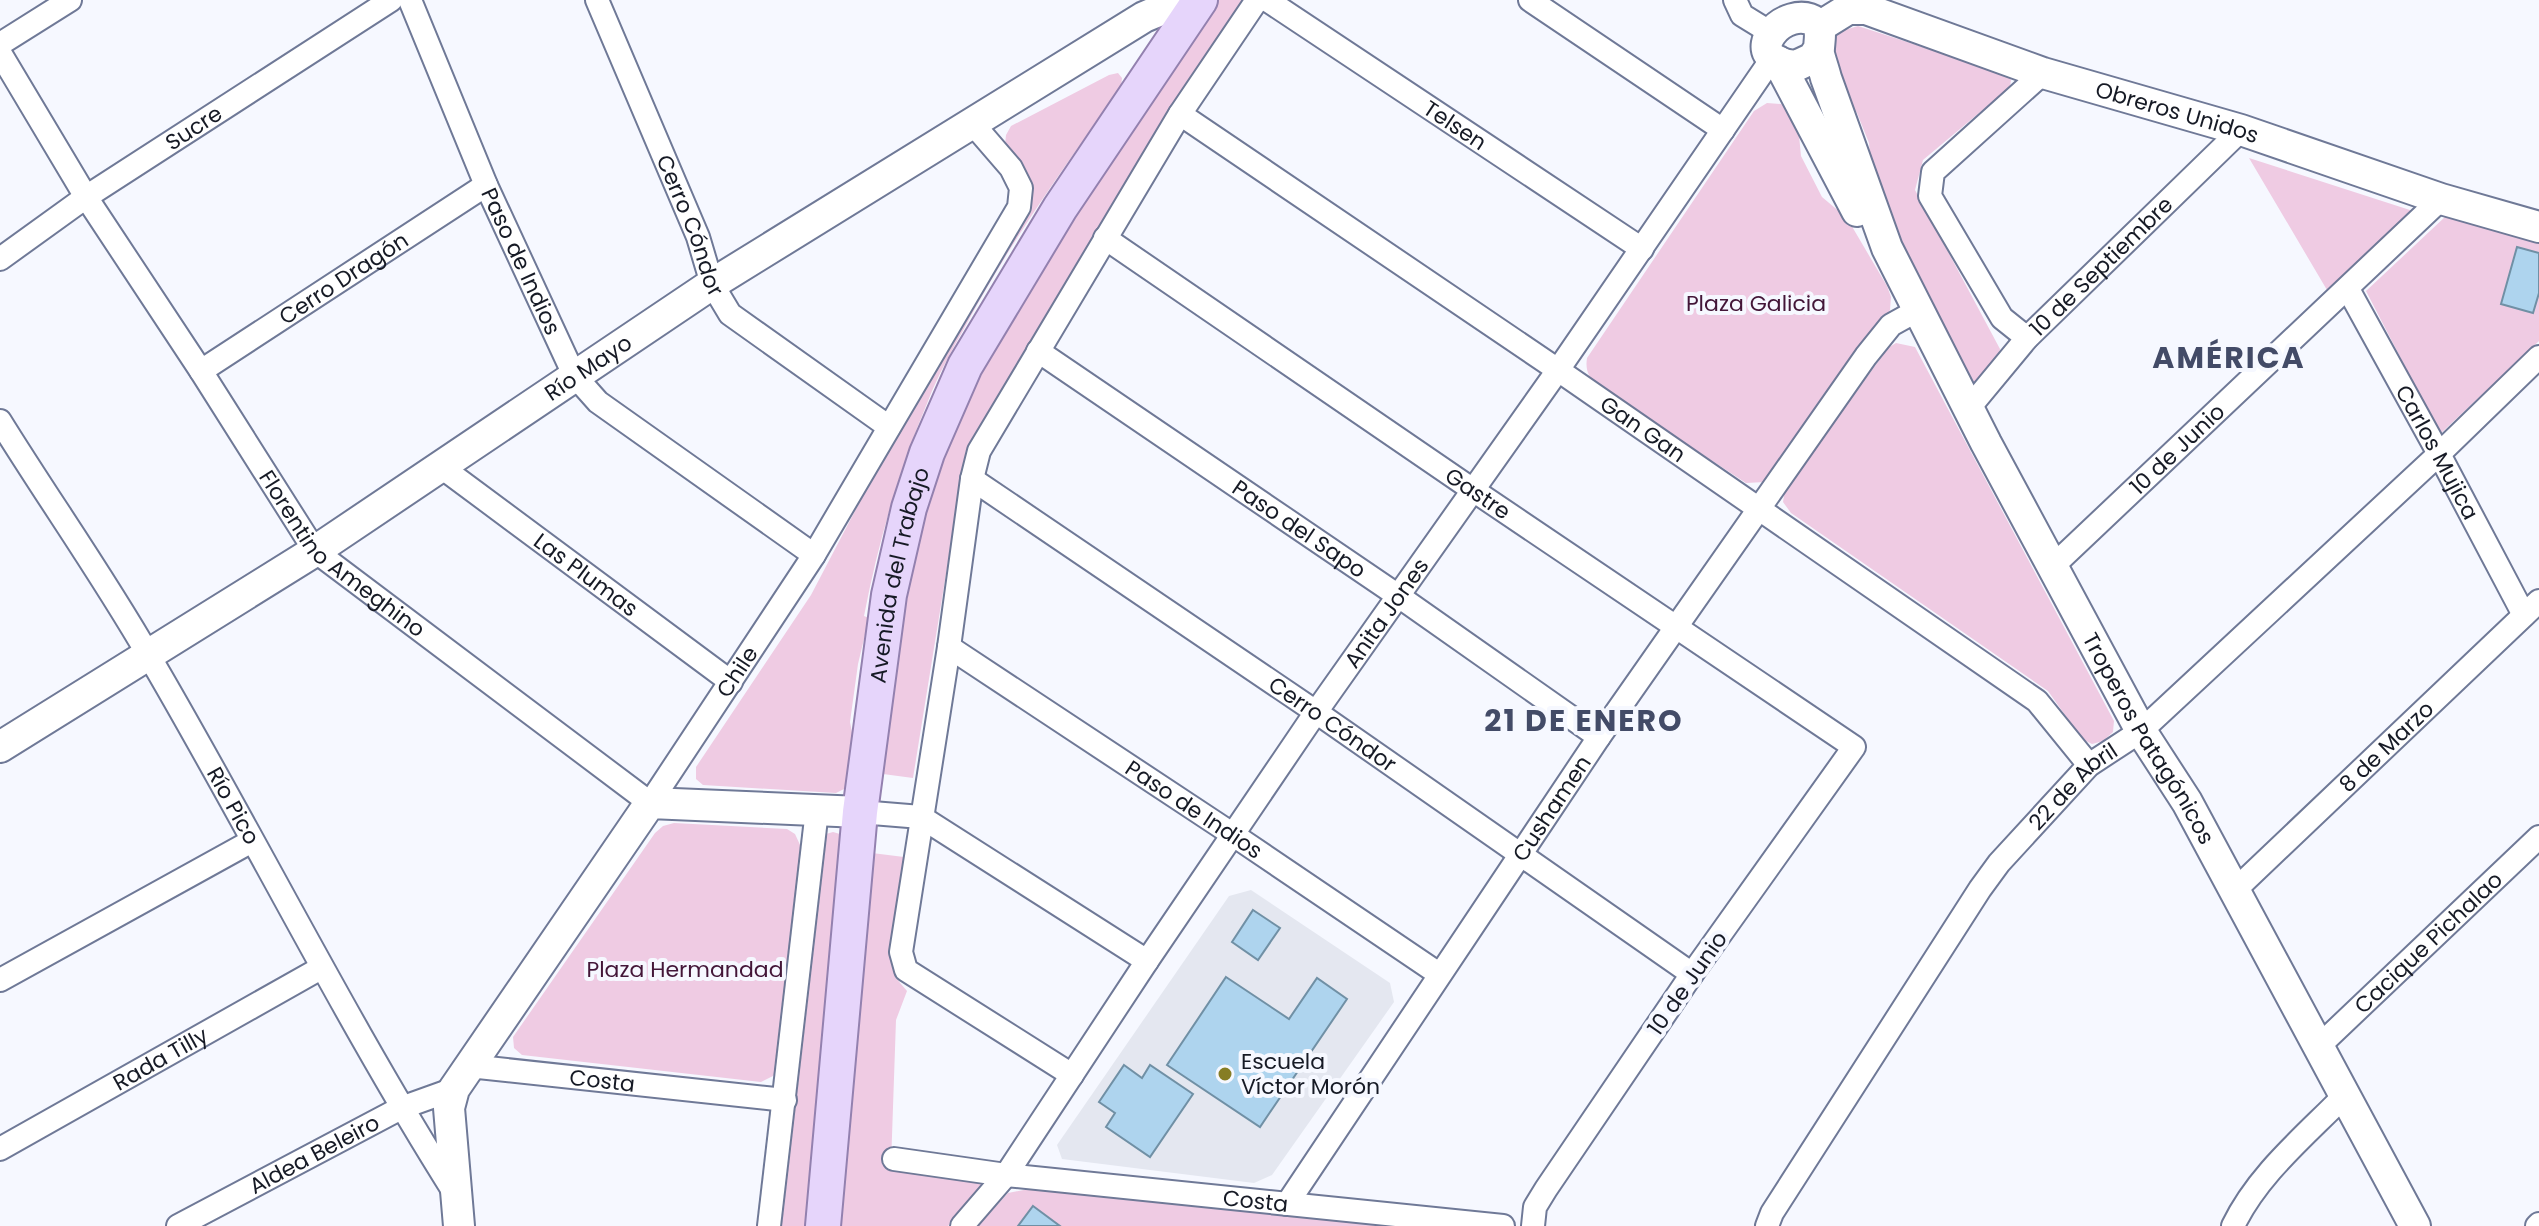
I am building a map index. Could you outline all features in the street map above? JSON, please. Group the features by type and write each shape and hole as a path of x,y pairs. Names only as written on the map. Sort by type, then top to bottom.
{"main road":[{"name":"Avenida del Trabajo","path":"823,1226 860,812 889,595 909,508 927,453 965,366 1060,208 1200,0"}],"street":[{"path":"0,44 70,0"},
{"name":"Sucre","path":"0,259 86,197 391,0"},
{"name":"Paso de Indios","path":"410,0 486,185 574,375 598,402 814,555"},
{"name":"Cerro Cóndor","path":"597,0 698,237 712,284 730,314 889,427"},
{"name":"Río Mayo","path":"0,747 315,551 712,284 1144,17 1185,0"},
{"path":"1072,1075 906,970 901,952 972,479 979,451 1105,238 1180,114 1257,0"},
{"name":"Telsen","path":"1267,0 1642,249"},
{"path":"1530,0 1723,130"},
{"path":"1735,0 1742,15 1771,35 1787,65 1805,63 1807,22 1783,13 1771,35"},
{"name":"Obreros Unidos","path":"1807,22 1848,9 1866,9 2043,73 2241,130 2441,199 2539,227"},
{"name":"Troperos Patagónicos","path":"1807,22 1887,248 1918,310 2052,567 2141,731 2187,802 2415,1226"},
{"name":"Anita Jones","path":"1006,1175 1232,834 1723,130 1771,35"},
{"name":"Troperos Patagónicos","path":"1771,35 1858,212 1887,248"},
{"name":"Florentino Ameghino","path":"0,53 86,197 315,551 650,803"},
{"path":"2027,338 2002,318 1930,196 1933,172 2043,73"},
{"name":"Gan Gan","path":"1180,114 1760,507 2037,701 2089,765"},
{"name":"Chile","path":"459,1226 449,1108 462,1077 650,803 814,555 1019,207 1021,188 1011,168 973,124"},
{"name":"10 de Septiembre","path":"1969,408 2027,338 2241,130"},
{"name":"Cerro Dragón","path":"201,371 486,185"},
{"name":"10 de Junio","path":"2052,567 2441,199"},
{"name":"Gastre","path":"1105,238 1854,747"},
{"name":"Carlos Mujica","path":"2348,289 2439,454 2532,608"},
{"name":"Cushamen","path":"1287,1204 1599,737 1760,507 1882,335 1891,325 1918,310"},
{"name":"Paso del Sapo","path":"1038,351 1397,595 1599,737"},
{"name":"22 de Abril","path":"1767,1226 1772,1213 1999,863 2089,765 2141,731 2539,357"},
{"name":"Río Pico","path":"2,430 148,654 321,968 401,1108 456,1196"},
{"name":"Las Plumas","path":"440,466 731,682"},
{"name":"Cerro Cóndor","path":"972,479 1316,712 1692,974"},
{"name":"8 de Marzo","path":"2234,891 2532,608"},
{"name":"Paso de Indios","path":"949,647 1439,974"},
{"name":"10 de Junio","path":"1533,1226 1535,1207 1692,974 1854,747"},
{"path":"650,803 921,817 1147,961"},
{"path":"769,1226 817,810"},
{"name":"Cacique Pichalao","path":"2318,1047 2538,839"},
{"path":"0,980 252,841"},
{"name":"Rada Tilly","path":"0,1149 321,968"},
{"name":"Costa","path":"462,1077 785,1100"},
{"name":"Aldea Beleiro","path":"178,1226 462,1077"},
{"path":"2233,1226 2271,1169 2345,1095"},
{"name":"Costa","path":"894,1159 1006,1175 1503,1226"},
{"path":"962,1226 1006,1175"}],"shaded area":[{"name":"Escuela Víctor Morón","path":"1251,890 1390,983 1394,1002 1272,1175 1254,1183 1062,1159 1057,1145 1229,896"}],"green space":[{"path":"1216,0 1243,0 1166,114 966,450 913,778 883,774 901,609 927,496 957,419 994,344 1035,273"},
{"path":"1858,26 2006,74 2011,80 2010,87 1923,160 1915,190 2000,349 1997,364 1979,385 1974,383 1881,209 1873,188 1869,143 1857,113 1838,86 1827,42 1835,33"},
{"path":"1118,73 1122,78 1121,87 1001,263 946,363 917,427 890,507 864,616 869,618 858,664 850,722 854,743 850,778 844,789 836,793 703,785 696,779 696,767 811,595 878,467 1024,211 1005,145 1011,126"},
{"name":"Plaza Galicia","path":"1767,103 1781,104 1791,110 1798,125 1801,156 1822,197 1847,218 1891,297 1890,310 1884,321 1854,352 1765,482 1746,483 1598,386 1588,374 1587,358 1754,111"},
{"path":"2249,158 2413,211 2327,290"},
{"path":"2446,216 2539,243 2539,341 2440,434 2366,291"},
{"path":"1896,343 1915,347 2114,721 2113,732 2103,741 2092,744 2082,739 2048,691 1791,513 1783,502 1785,490 1888,348"},
{"name":"Plaza Hermandad","path":"674,823 787,829 795,834 801,847 780,1064 773,1076 761,1082 522,1055 514,1048 513,1037 655,833 663,826"},
{"path":"826,834 840,834 842,843 805,1226 780,1226 821,842"},
{"path":"872,853 904,857 891,945 895,977 907,991 896,1020 891,1165 900,1172 986,1182 948,1226 839,1226"},
{"path":"1034,1188 1422,1226 978,1226 1008,1193"}],"building":[{"path":"2517,247 2539,253 2539,293 2533,313 2501,304"},
{"path":"1253,910 1280,928 1258,960 1232,942"},
{"path":"1226,977 1289,1019 1317,978 1347,999 1260,1127 1167,1065"},
{"path":"1124,1065 1142,1078 1150,1065 1193,1094 1150,1157 1106,1127 1115,1113 1099,1102"},
{"path":"1033,1206 1060,1226 1018,1226"}],"place":[{"name":"Escuela Víctor Morón","path":"1225,1074"}],"district":[{"name":"AMÉRICA","path":"2229,358"},
{"name":"21 DE ENERO","path":"1584,721"}]}
